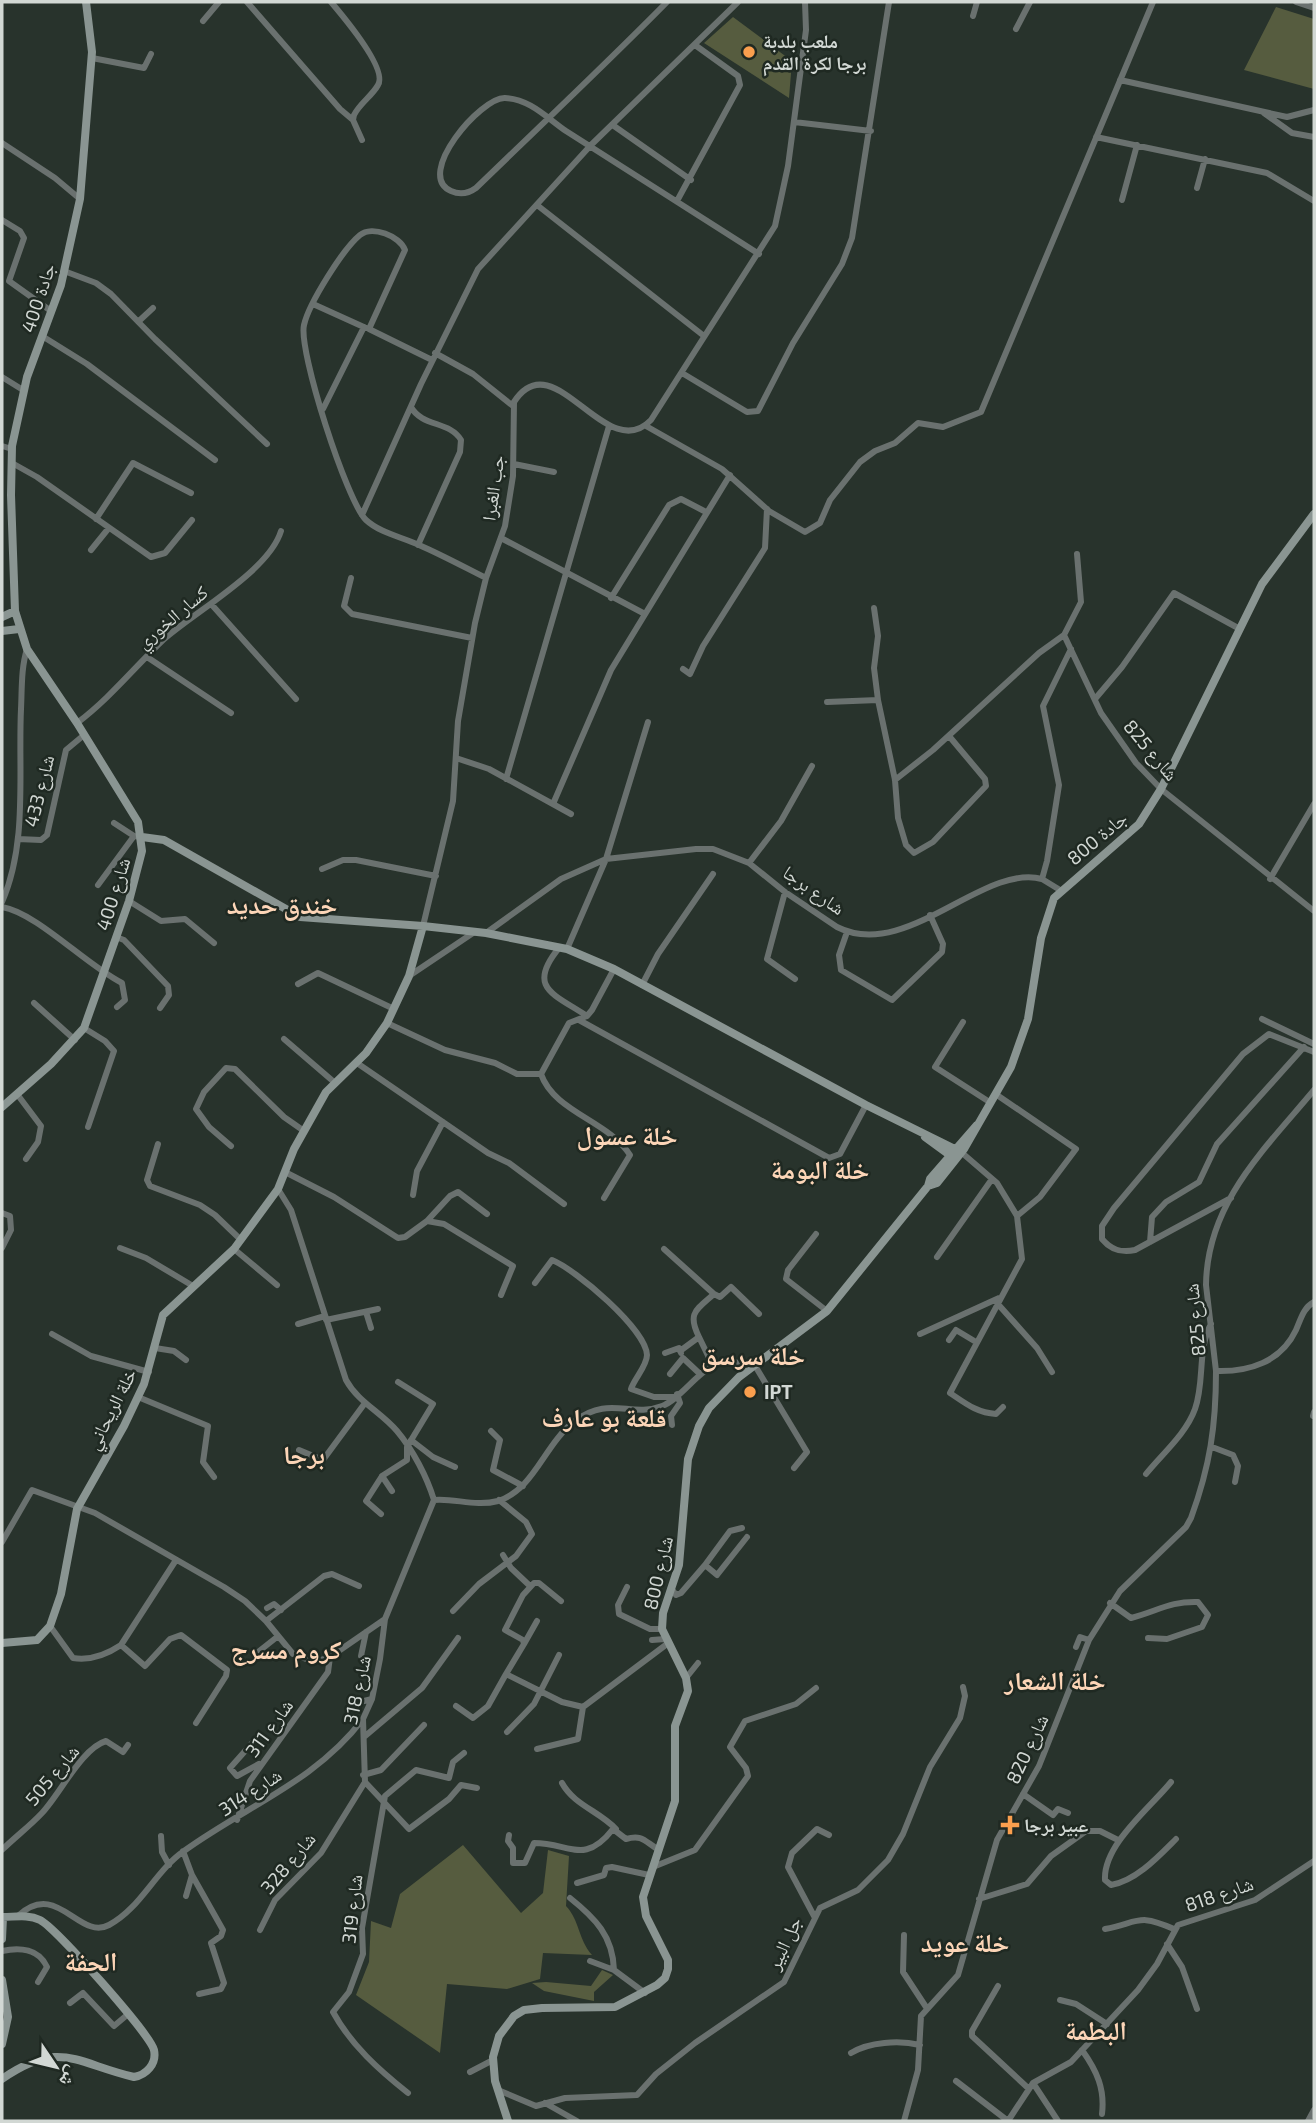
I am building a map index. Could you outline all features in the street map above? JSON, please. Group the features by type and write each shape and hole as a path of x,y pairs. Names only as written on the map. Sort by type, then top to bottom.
{"main road":[{"name":"جادة 400","path":"15,606 6,494 23,390 64,271 80,199 92,58 86,2"},
{"name":"جادة 800","path":"977,1125 997,1095 1023,1036 1041,938 1051,904 1060,890 1139,824 1161,789 1262,584 1314,514"},
{"path":"2,617 15,606"},
{"name":"شارع 400","path":"2,1107 75,1040 84,1028 141,859 138,822 77,723 27,649 19,629 15,606"},
{"path":"2,631 19,629"},
{"path":"138,836 164,840 300,917 486,933 563,948 614,969 955,1153"},
{"name":"خلة الريحاني","path":"50,1626 67,1576 77,1509 138,1397 149,1372 163,1315 234,1249 279,1186 304,1130 334,1082 357,1063 387,1023 409,976 424,926"},
{"name":"شارع 800","path":"686,1678 666,1642 662,1629 682,1548 692,1443 709,1408 751,1367 827,1311 928,1186 937,1183 955,1153 977,1125"},
{"path":"2,1643 32,1642 50,1626"},
{"path":"508,2121 498,2090 493,2060 499,2036 514,2016 524,2010 615,2007 645,1993 665,1978 668,1960 643,1906 651,1871 675,1801 678,1774 675,1726 688,1691 686,1678"},
{"path":"2,1939 2,1917 39,1920 54,1930 154,2049 149,2070 141,2076 134,2077 83,2060 55,2056 33,2061 2,2079"},
{"path":"2,1980 8,2017 2,2045"}],"street":[{"path":"203,21 219,2"},
{"path":"247,2 340,109 353,120 362,140"},
{"path":"331,2 359,39 380,76 379,85 358,107 353,120"},
{"path":"667,2 549,117 471,191 450,191 439,180 439,167 447,151 489,103 503,98 522,101 549,117 759,254"},
{"path":"362,515 435,353 478,269 591,145 614,126 737,2"},
{"path":"646,426 768,241 780,209 806,23 805,2"},
{"path":"682,373 747,412 753,414 758,411 793,343 849,249 871,131 889,2"},
{"path":"973,16 977,2"},
{"path":"1016,29 1030,2"},
{"path":"435,353 473,374 513,406 519,396 530,389 557,388 609,426 626,430 646,426 730,475 767,509 795,528 811,530 820,523 840,485 868,456 895,443 918,424 943,427 982,412 1153,2"},
{"path":"1296,2 1314,8"},
{"path":"677,201 691,180 740,83 738,76 695,45"},
{"path":"92,58 144,68 151,54"},
{"path":"1120,80 1291,118 1314,110"},
{"path":"1260,110 1292,134 1314,137"},
{"path":"794,122 871,131"},
{"path":"614,126 691,180"},
{"path":"1096,136 1267,173 1314,201"},
{"path":"2,143 55,178 80,199"},
{"path":"1122,200 1137,145"},
{"path":"1197,188 1205,159"},
{"path":"537,205 704,337"},
{"path":"2,220 20,231 24,238 5,280 51,311"},
{"path":"323,409 404,256 402,244 387,235 368,231 356,239 313,304 303,332 308,363 346,487 362,515 377,528 486,578"},
{"path":"64,271 101,286 267,444"},
{"path":"313,304 432,360"},
{"path":"139,321 153,307"},
{"path":"42,336 87,363 215,460"},
{"path":"2,377 23,390"},
{"name":"جب الغبرا","path":"424,926 453,801 472,638 486,578 500,538 514,464 513,406"},
{"path":"411,407 419,417 449,429 461,440 460,452 418,545"},
{"path":"506,779 609,426"},
{"path":"2,446 12,449"},
{"path":"12,463 37,477 151,557 158,557 171,547 192,520"},
{"path":"96,519 133,463 191,493"},
{"path":"514,464 554,472"},
{"path":"553,804 611,670 730,475"},
{"path":"611,598 669,505 681,499 706,512"},
{"path":"683,669 690,674 702,646 765,548 767,509"},
{"path":"91,550 108,529"},
{"name":"كسار الخوري","path":"77,723 170,634 212,606 272,551 281,531"},
{"path":"500,538 645,614"},
{"path":"895,780 949,736 1039,653 1064,635 1081,602 1077,554"},
{"path":"351,578 344,606 352,614 472,638"},
{"path":"1095,699 1122,667 1174,593 1238,628"},
{"path":"212,606 296,699"},
{"path":"874,608 878,636 874,668 878,700 895,780 896,808 904,840 913,853 919,852 969,807 986,786 985,779 949,736"},
{"name":"شارع 825","path":"1064,635 1101,712 1136,763 1161,789 1270,879 1311,909"},
{"path":"27,649 22,697 18,839 11,877 2,904 31,921 104,974 122,983 126,992 125,1000 117,1007"},
{"path":"1060,890 1042,879 1059,785 1043,706 1071,649"},
{"path":"147,657 230,713"},
{"path":"827,702 878,700"},
{"path":"587,1016 549,991 544,984 543,972 563,948 606,859 648,722"},
{"name":"شارع 433","path":"18,839 41,840 47,835 66,750 84,734"},
{"path":"456,758 506,779 570,814"},
{"path":"749,863 781,821 812,766"},
{"path":"1270,879 1314,804"},
{"path":"98,885 138,836 114,823"},
{"name":"شارع برجا","path":"486,933 562,879 606,859 681,849 708,849 749,863 785,892 847,932 873,935 886,933 978,892 1016,879 1042,879"},
{"path":"322,869 343,860 356,860 412,868 436,876"},
{"path":"642,985 658,954 713,874"},
{"path":"785,892 767,959 795,979"},
{"path":"1311,909 1314,898"},
{"path":"129,901 161,921 185,919 214,943"},
{"path":"847,932 839,955 841,970 892,1000 942,952 943,944 930,915"},
{"path":"409,976 473,933"},
{"path":"116,937 124,940 168,986 169,995 160,1008"},
{"path":"541,1074 569,1023 587,1016 614,969"},
{"path":"298,984 318,973 394,1009"},
{"path":"34,1003 75,1040"},
{"path":"1262,1019 1314,1044"},
{"path":"579,1020 829,1158 840,1154 866,1105"},
{"path":"962,1022 935,1067 991,1103"},
{"path":"387,1023 435,1046 495,1063 517,1074 541,1074"},
{"path":"84,1028 105,1041 114,1051 88,1126"},
{"path":"1231,1198 1129,1251 1112,1249 1102,1239 1102,1226 1243,1054 1260,1038 1272,1034 1314,1052"},
{"path":"284,1039 334,1082"},
{"path":"1150,1242 1152,1217 1166,1202 1199,1182 1217,1144 1304,1047"},
{"path":"357,1063 488,1153 509,1163 564,1204"},
{"path":"231,1146 209,1127 196,1109 204,1092 226,1068 235,1069 284,1117 304,1130"},
{"path":"541,1074 552,1092 603,1129 630,1155 604,1198"},
{"name":"شارع 825","path":"1216,1371 1206,1271 1216,1231 1253,1159 1314,1090"},
{"path":"17,1094 41,1126 38,1142 26,1159"},
{"path":"997,1095 1076,1149 1040,1197 1017,1216"},
{"path":"413,1195 417,1171 443,1122"},
{"path":"158,1144 149,1169 147,1180 150,1186 200,1205 215,1215 241,1240"},
{"path":"955,1153 992,1179 1017,1216 1022,1259 950,1393 972,1409 987,1414 996,1414 1003,1407"},
{"path":"285,1172 334,1197 398,1238 405,1237 427,1221 450,1196 458,1192 487,1214"},
{"path":"937,1256 992,1179"},
{"path":"279,1186 291,1210 346,1380 365,1403 409,1443 455,1467"},
{"path":"2,1213 10,1216 12,1223 2,1248"},
{"path":"427,1221 444,1224 513,1266 501,1295"},
{"path":"816,1234 788,1270 786,1279 827,1311"},
{"path":"120,1248 145,1258 193,1286"},
{"path":"234,1249 277,1285"},
{"path":"664,1249 714,1294 720,1297 731,1287 759,1314"},
{"path":"535,1283 552,1260 591,1287 630,1325 647,1352 631,1389 654,1397 676,1395"},
{"path":"713,1366 692,1321 694,1314 714,1294"},
{"path":"920,1334 999,1300"},
{"path":"999,1300 1037,1348 1052,1372"},
{"path":"1216,1371 1240,1372 1275,1356 1290,1340 1304,1310 1314,1302"},
{"path":"298,1324 378,1309"},
{"path":"366,1312 371,1328"},
{"path":"1146,1474 1190,1420 1195,1410 1199,1395 1203,1338 1211,1324"},
{"path":"949,1340 956,1330 976,1342"},
{"path":"52,1334 91,1356 149,1372"},
{"path":"670,1374 681,1354 699,1337"},
{"path":"155,1348 174,1351 186,1360"},
{"path":"665,1353 679,1348 681,1354 700,1374"},
{"path":"409,1443 434,1500 465,1505 499,1500 523,1486 556,1436 584,1414 596,1408 662,1406 700,1374 713,1366 732,1361 751,1367 807,1452 794,1468"},
{"name":"شارع 820","path":"926,2007 958,1975 997,1840 1050,1742 1089,1640 1110,1603 1186,1527 1201,1490 1212,1447 1216,1371"},
{"path":"381,1514 366,1501 382,1476 407,1460 409,1443 433,1402 398,1382"},
{"path":"672,1425 671,1416 680,1403 676,1395"},
{"path":"138,1397 208,1426 203,1462 214,1477"},
{"path":"299,1450 323,1460 365,1403"},
{"path":"491,1431 500,1440 493,1471 523,1486"},
{"path":"1212,1447 1233,1455 1238,1465 1235,1482"},
{"path":"382,1476 392,1491"},
{"path":"2,1542 32,1490 77,1509 95,1513 244,1601 266,1621 293,1654 304,1661 330,1657 385,1619"},
{"name":"شارع 318","path":"364,1778 363,1719 372,1699 385,1619 434,1500"},
{"path":"453,1611 505,1558 516,1556 532,1534 531,1526 499,1500"},
{"path":"671,1588 677,1595 681,1593 730,1531 742,1528"},
{"path":"705,1565 718,1575 747,1536"},
{"path":"505,1558 530,1586"},
{"path":"50,1626 73,1658 98,1657 121,1645 176,1560"},
{"path":"266,1621 324,1576 332,1574 359,1586"},
{"path":"524,1644 523,1640 505,1630 530,1586 539,1583 561,1601"},
{"path":"627,1587 618,1605 619,1614 650,1629 662,1629"},
{"path":"1110,1603 1132,1618 1154,1613 1171,1602 1181,1601 1198,1602 1208,1615 1202,1627 1167,1639 1148,1638"},
{"path":"267,1608 274,1604 281,1610"},
{"path":"456,1706 473,1718 480,1714 537,1620"},
{"path":"364,1658 361,1656 366,1632"},
{"path":"121,1645 145,1666 175,1635 181,1635 227,1670 226,1676 196,1723"},
{"path":"258,1652 277,1637"},
{"path":"1076,1647 1080,1637 1089,1640"},
{"path":"364,1737 422,1688 458,1638"},
{"path":"652,1640 666,1642"},
{"path":"537,1749 578,1739 583,1707 666,1642"},
{"path":"507,1732 529,1711 542,1692 559,1655"},
{"name":"شارع 311","path":"237,1820 250,1781 328,1672 330,1657"},
{"path":"686,1678 698,1663"},
{"path":"506,1674 542,1692 583,1707"},
{"name":"جل البير","path":"498,2090 536,2106 565,2098 641,2093 656,2074 695,2043 784,1982 814,1916 824,1905 864,1886 888,1860 903,1834 930,1767 960,1718 965,1696 963,1687"},
{"path":"578,1883 604,1875 606,1868 612,1867 651,1871 695,1850 748,1776 746,1768 730,1747 745,1721 796,1704 816,1688"},
{"path":"360,1702 372,1699"},
{"name":"شارع 314","path":"17,1917 29,1908 43,1903 60,1908 89,1926 107,1926 129,1911 183,1851 237,1820 317,1767 338,1749 363,1719"},
{"path":"424,1725 381,1770 364,1778 382,1803 392,1808 403,1825 413,1829 449,1799 461,1785 477,1788"},
{"name":"شارع 505","path":"2,1850 41,1815 77,1764 101,1743 106,1741 123,1752 128,1745"},
{"path":"254,1741 235,1760 230,1768 232,1772 237,1776 265,1759"},
{"path":"382,1803 385,1796 416,1770 449,1778 453,1762 464,1753"},
{"name":"شارع 328","path":"260,1930 275,1900 321,1853 364,1778"},
{"path":"1171,1782 1118,1840 1106,1867 1105,1880 1111,1885 1137,1873 1176,1839"},
{"path":"562,1783 569,1797 602,1815 626,1839 638,1835 659,1850"},
{"path":"1023,1794 1053,1815 1058,1810 1068,1813"},
{"name":"شارع 319","path":"382,1803 362,1928 363,1954 348,1992 334,2012 344,2032 382,2072 408,2092"},
{"path":"509,1835 508,1842 513,1848 513,1863 521,1864 525,1863 534,1843 569,1851 591,1849 616,1829"},
{"path":"814,1916 788,1867 789,1859 817,1829 828,1835"},
{"path":"979,1899 1027,1884 1051,1856 1086,1831 1100,1832 1118,1840"},
{"path":"161,1836 162,1852 169,1865"},
{"path":"183,1851 192,1875 223,1930 222,1936 211,1943 224,1983 221,1989 199,1994"},
{"name":"شارع 818","path":"1031,2085 1048,2072 1066,2066 1107,2024 1150,1974 1174,1929 1220,1909 1255,1900 1314,1861"},
{"path":"186,1896 192,1875"},
{"path":"570,1898 594,1917 605,1932 614,1970"},
{"path":"1105,1929 1145,1918 1174,1929"},
{"path":"904,1935 904,1972 926,2007 920,2024 918,2070 904,2121"},
{"path":"1167,1944 1182,1967 1197,2009"},
{"path":"2,1951 23,1949 43,1959 47,1967 38,1982"},
{"path":"590,1961 614,1970 645,1993"},
{"path":"998,1986 972,2031 972,2036 1031,2085 1058,2121"},
{"path":"70,2003 83,1993 114,2026 127,2015"},
{"path":"1060,2000 1076,2004 1107,2024"},
{"path":"851,2053 862,2048 896,2043 920,2045"},
{"path":"1082,2050 1097,2073 1104,2099 1102,2114"},
{"path":"470,2072 493,2060"},
{"path":"956,2081 1008,2121 1031,2085"},
{"path":"545,2103 577,2121"},
{"path":"1308,2121 1314,2110"}],"green space":[{"path":"1276,7 1314,19 1314,89 1244,70"},
{"name":"ملعب بلدبة برجا لكرة القدم","path":"733,17 792,61 789,98 704,43"},
{"path":"463,1845 521,1913 543,1893 548,1850 569,1856 566,1906 592,1955 543,1953 540,1979 507,1989 447,1984 440,2053 356,1995 369,1962 371,1921 391,1928 400,1894"},
{"path":"602,1970 613,1975 594,1992 594,2001 544,1991 532,1983 591,1986"}],"place":[{"name":"ملعب بلدبة برجا لكرة القدم","path":"749,52"},
{"name":"IPT","path":"750,1392"},
{"name":"عبير برجا","path":"1010,1825"}],"district":[{"name":"خندق حديد","path":"282,905"},
{"name":"خلة عسول","path":"627,1136"},
{"name":"خلة البومة","path":"820,1170"},
{"name":"خلة سرسق","path":"753,1356"},
{"name":"قلعة بو عارف","path":"604,1418"},
{"name":"برجا","path":"304,1455"},
{"name":"كروم مسرج","path":"286,1650"},
{"name":"خلة الشعار","path":"1055,1681"},
{"name":"خلة عويد","path":"965,1943"},
{"name":"الحفة","path":"91,1962"},
{"name":"البطمة","path":"1096,2031"}]}
